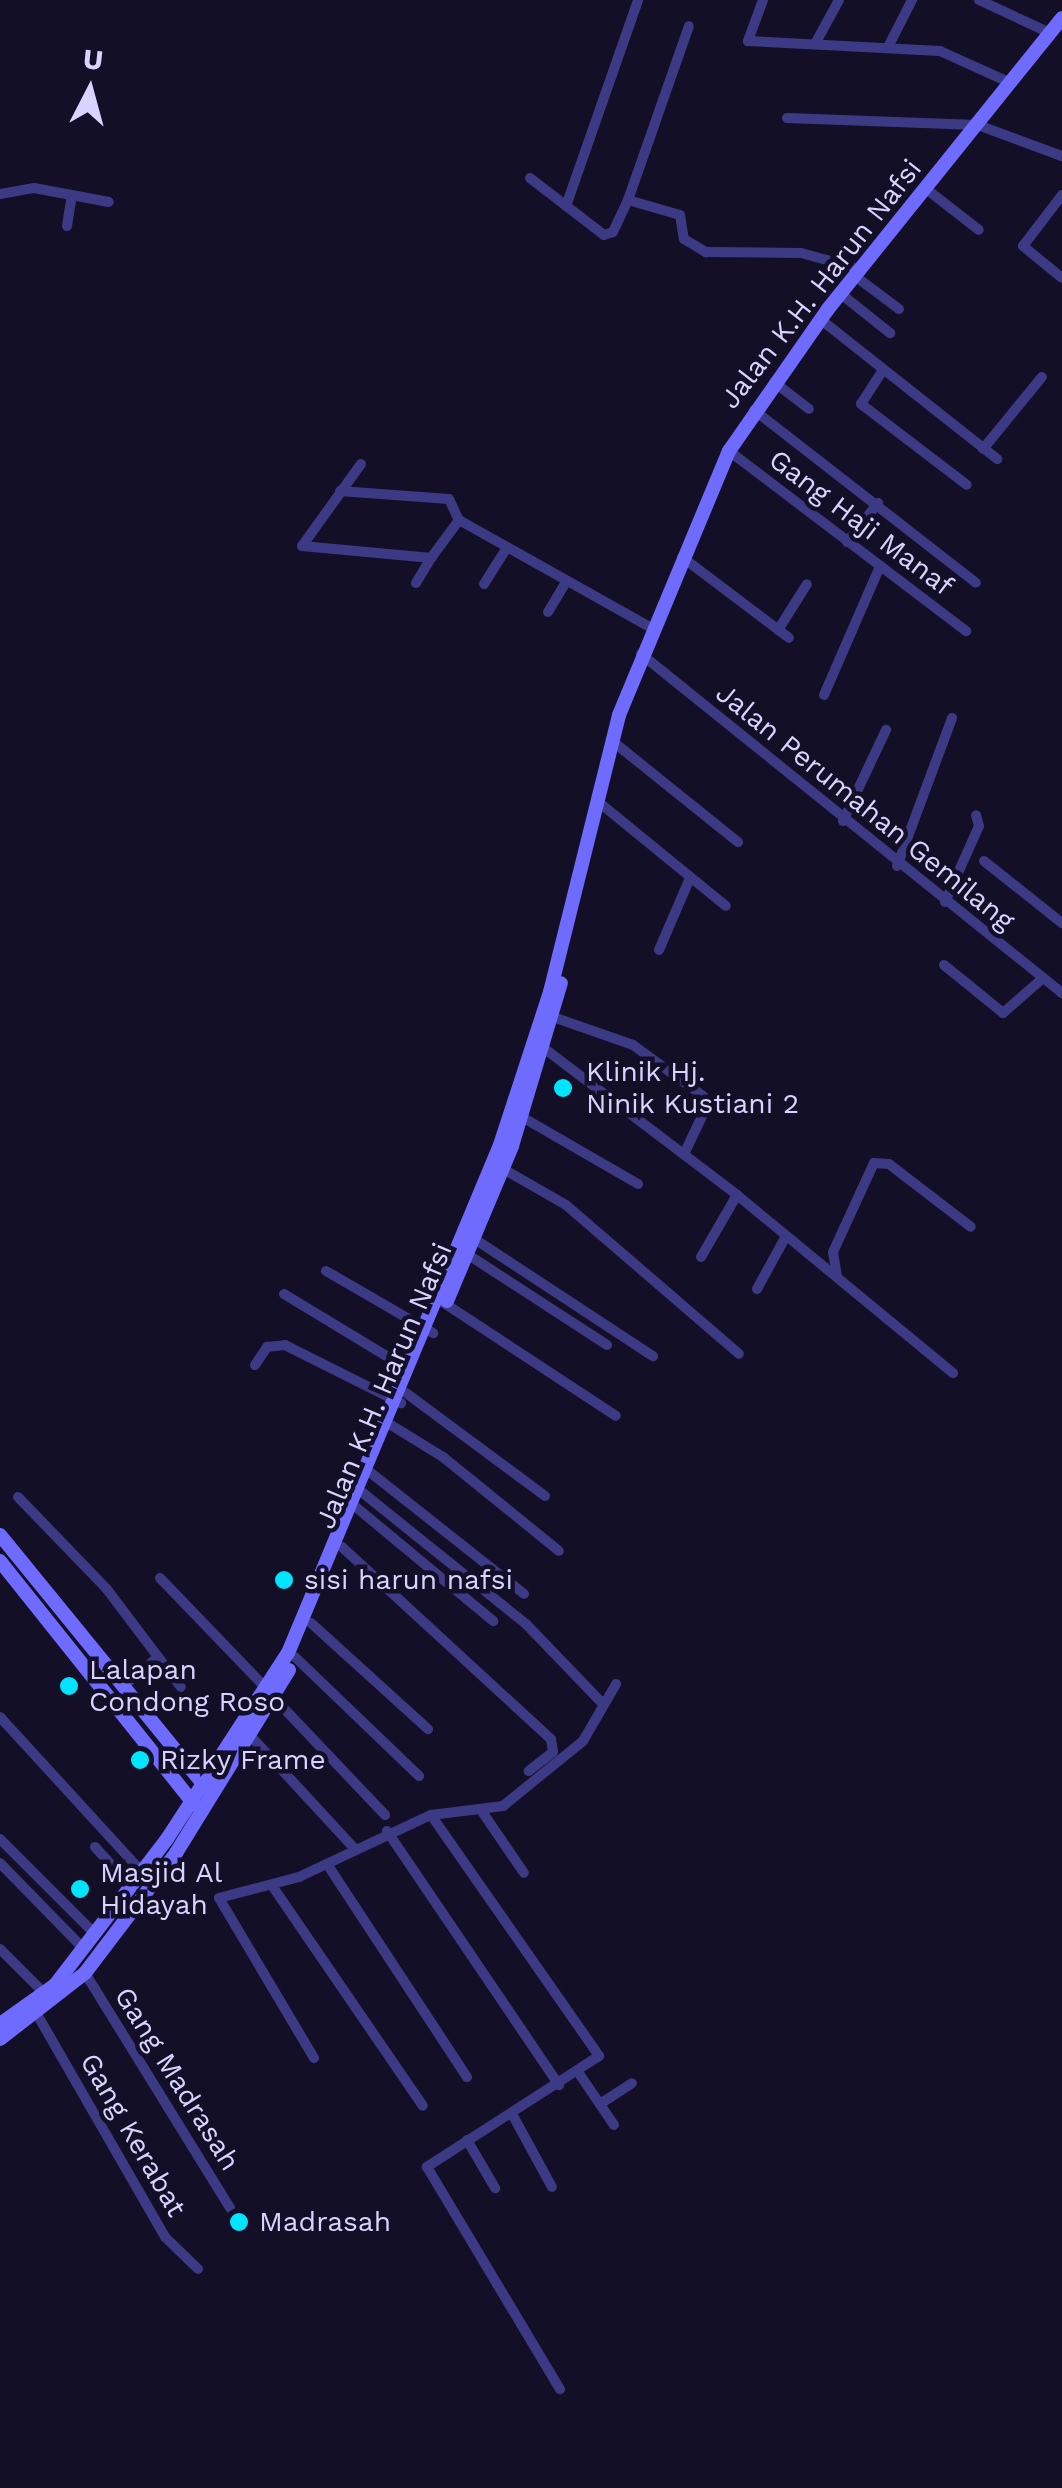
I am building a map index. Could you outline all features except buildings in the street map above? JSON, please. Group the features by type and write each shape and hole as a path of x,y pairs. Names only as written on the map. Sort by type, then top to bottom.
{"main road":[{"name":"Jalan K.H. Harun Nafsi","path":"1,2022 45,1994 142,1872 190,1800 207,1788 295,1657 498,1166 522,1117 553,1017 554,993 611,740 650,627 729,451 753,409 820,320 1062,18"},
{"name":"Jalan K.H. Harun Nafsi","path":"498,1166 554,993 600,804 602,776"},
{"name":"Jalan K.H. Harun Nafsi","path":"442,1301 467,1254 469,1236"},
{"name":"Jalan K.H. Harun Nafsi","path":"272,1694 391,1425 408,1369 429,1331"},
{"path":"0,1535 126,1684 207,1788"},
{"path":"0,1561 201,1812"},
{"name":"Jalan K.H. Harun Nafsi","path":"0,2039 38,2016 85,1973 201,1812 207,1788"}],"street":[{"path":"566,206 638,0"},
{"path":"763,0 748,41 940,51 1011,83"},
{"path":"815,44 840,0"},
{"path":"888,47 912,0"},
{"path":"978,0 1050,33"},
{"path":"530,178 594,231 610,235 628,200 689,26"},
{"path":"787,118 978,126 1062,156"},
{"path":"0,194 34,188 109,202"},
{"path":"925,188 979,230"},
{"path":"67,226 72,196"},
{"path":"1062,196 1023,246 1062,278"},
{"path":"628,200 680,215 684,239 706,252 802,253 857,272 899,309"},
{"path":"841,294 890,333"},
{"path":"820,320 997,458"},
{"path":"883,370 860,402 966,485"},
{"path":"983,449 1042,376"},
{"path":"773,382 808,410"},
{"path":"753,409 976,583"},
{"name":"Gang Haji Manaf","path":"729,451 966,631"},
{"path":"361,464 302,546 431,558"},
{"path":"350,479 383,494"},
{"path":"340,492 450,500 459,520 650,627"},
{"path":"848,542 878,503"},
{"path":"416,583 459,520"},
{"path":"484,584 506,549"},
{"path":"680,556 788,638"},
{"path":"824,696 880,566"},
{"path":"548,612 566,582"},
{"path":"778,630 807,584"},
{"name":"Jalan Perumahan Gemilang","path":"640,654 897,866 1061,990"},
{"path":"897,866 952,718"},
{"path":"843,821 886,730"},
{"path":"611,740 738,842"},
{"path":"600,804 726,906"},
{"path":"950,906 979,826 976,815"},
{"path":"984,861 1062,923"},
{"path":"659,950 690,878"},
{"path":"944,965 1003,1014 1042,978"},
{"path":"553,1017 633,1045 703,1096 706,1110 684,1154"},
{"path":"545,1050 736,1195 953,1373"},
{"path":"522,1117 638,1184"},
{"path":"838,1278 833,1252 874,1163 889,1164 971,1227"},
{"path":"498,1166 566,1206 739,1354"},
{"path":"702,1257 736,1195"},
{"path":"469,1236 652,1356"},
{"path":"757,1289 786,1236"},
{"path":"467,1254 607,1345"},
{"path":"326,1270 429,1331"},
{"path":"284,1294 408,1369"},
{"path":"442,1301 616,1416"},
{"path":"256,1365 267,1346 285,1345 401,1398 545,1496"},
{"path":"391,1425 443,1457 559,1551"},
{"path":"370,1473 524,1594"},
{"path":"18,1496 106,1588 181,1687"},
{"path":"358,1501 493,1621"},
{"path":"358,1501 526,1624 602,1703"},
{"path":"342,1547 551,1739 553,1752 529,1771"},
{"path":"160,1578 385,1814"},
{"path":"310,1623 428,1728"},
{"path":"126,1684 158,1657"},
{"path":"295,1657 419,1776"},
{"path":"314,2058 218,1903 224,1896 273,1887 327,1864 351,1843 430,1816 481,1810 519,1796 566,1759 616,1684"},
{"path":"0,1717 142,1872"},
{"path":"247,1732 351,1843"},
{"path":"481,1810 524,1873"},
{"path":"430,1816 598,2056 559,2085 428,2164 428,2171 560,2389"},
{"path":"387,1831 559,2085"},
{"path":"0,1839 94,1933"},
{"path":"95,1848 130,1885"},
{"path":"0,1864 82,1947"},
{"path":"327,1864 468,2076"},
{"path":"273,1887 422,2106"},
{"path":"0,1949 45,1994"},
{"name":"Gang Madrasah","path":"85,1973 230,2208"},
{"name":"Gang Kerabat","path":"38,2016 165,2238 198,2269"},
{"path":"578,2072 614,2125"},
{"path":"600,2104 632,2083"},
{"path":"512,2114 552,2187"},
{"path":"467,2140 495,2188"}],"place":[{"name":"Klinik Hj. Ninik Kustiani 2","path":"563,1088"},
{"name":"sisi harun nafsi","path":"284,1580"},
{"name":"Lalapan Condong Roso","path":"69,1686"},
{"name":"Rizky Frame","path":"140,1760"},
{"name":"Masjid Al Hidayah","path":"80,1889"},
{"name":"Madrasah","path":"239,2222"}]}
